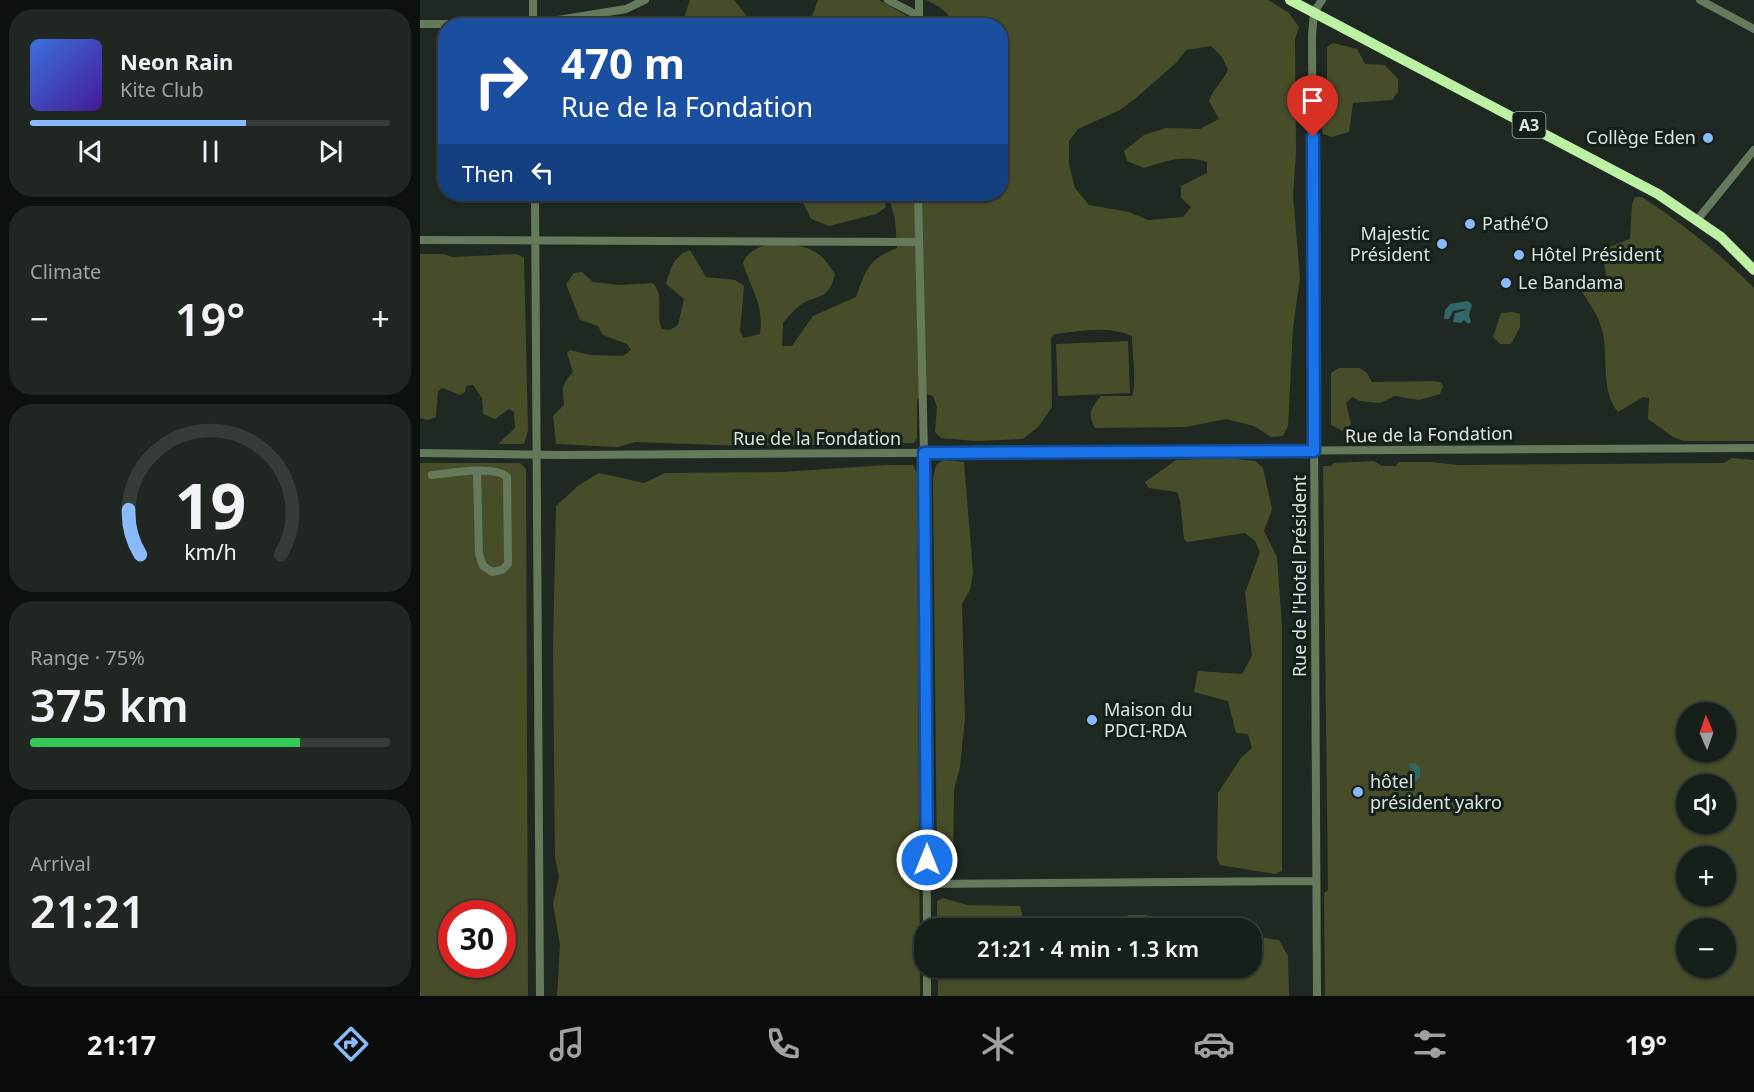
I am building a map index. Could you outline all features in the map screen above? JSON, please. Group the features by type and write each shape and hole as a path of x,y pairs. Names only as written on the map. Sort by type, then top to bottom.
{"highway":[{"name":"A3","path":"1290,0 1658,194 1698,219 1721,237 1754,270"}],"street":[{"path":"533,0 533,18"},
{"path":"574,18 626,9 645,0"},
{"path":"888,0 919,16 919,0"},
{"path":"1314,12 1322,0"},
{"path":"1700,0 1754,29"},
{"name":"Rue de l'Hotel Président","path":"1314,12 1312,35 1317,996"},
{"path":"420,24 438,24"},
{"path":"1698,219 1754,150"},
{"path":"535,201 540,996"},
{"path":"918,201 917,242 924,453 927,918"},
{"path":"420,240 917,242"},
{"name":"Rue de la Fondation","path":"420,453 538,455 1754,448"},
{"path":"432,474 477,471 497,472 507,477 508,564 502,570 492,572 483,566 479,554 477,471"},
{"path":"927,884 1315,881"},
{"path":"927,978 927,996"}],"green space":[{"path":"690,0 734,0 748,18 685,18"},
{"path":"818,0 879,0 911,18 811,18"},
{"path":"926,0 1268,0 1289,13 1299,27 1295,39 1296,153 1293,195 1300,278 1293,328 1288,426 1283,436 1271,437 1254,426 1226,419 1186,427 1095,428 1091,415 1101,396 1132,396 1134,376 1132,336 1113,331 1094,330 1054,334 1051,338 1052,407 1039,426 1023,439 975,441 941,438 935,432 937,407 933,396 925,394 917,400 917,438 914,443 744,446 635,442 618,447 556,444 553,416 564,405 563,387 573,372 567,353 570,350 590,355 623,356 631,350 627,344 603,335 598,326 580,320 566,284 574,273 582,272 593,282 620,285 653,283 657,288 660,324 662,329 670,330 678,325 684,299 666,284 676,259 690,250 706,277 735,280 744,286 740,330 743,338 760,334 761,323 759,306 743,263 749,254 757,248 768,245 804,247 823,258 835,274 825,294 802,304 783,323 782,346 792,346 813,316 856,297 869,266 880,256 897,248 895,219 890,201 1008,201 1008,18 950,18 939,7","holes":["1211,46 1222,57 1228,70 1209,101 1219,119 1200,129 1166,128 1144,135 1124,151 1127,161 1144,168 1183,159 1207,162 1207,173 1181,186 1181,198 1191,207 1183,217 1148,220 1129,212 1089,205 1075,188 1069,165 1069,141 1078,129 1120,110 1177,62 1186,50"]},
{"path":"1333,43 1357,49 1365,64 1385,65 1398,79 1398,92 1392,100 1353,103 1349,132 1332,137 1323,134 1321,125 1327,111 1327,47"},
{"path":"1635,197 1642,197 1686,228 1754,288 1754,441 1684,441 1673,437 1648,419 1649,398 1643,397 1618,412 1612,403 1607,382 1604,337 1601,326 1594,310 1578,286 1589,279 1603,287 1610,285 1605,271 1605,257 1609,247 1630,239 1632,204"},
{"path":"802,201 885,201 886,207 876,214 829,226 811,219"},
{"path":"420,254 443,254 453,257 516,254 524,257 528,431 524,444 498,444 515,428 514,412 509,409 495,419 483,414 482,398 473,385 466,386 465,392 460,395 443,388 438,391 436,417 428,420 420,418"},
{"path":"1501,313 1520,314 1520,327 1511,344 1500,344 1493,337"},
{"path":"1128,341 1130,393 1058,396 1056,344"},
{"path":"1339,368 1360,368 1367,373 1372,382 1433,381 1440,382 1443,386 1440,394 1419,400 1395,396 1380,403 1360,401 1352,397 1346,403 1351,424 1343,431 1331,425 1331,373"},
{"path":"1228,458 1255,461 1263,468 1272,509 1264,531 1277,557 1282,626 1282,871 1275,874 1220,865 1217,858 1218,793 1241,758 1252,748 1248,734 1236,733 1228,701 1194,692 1198,671 1242,674 1252,656 1245,593 1260,552 1255,541 1245,533 1187,542 1184,539 1177,492 1149,488 1145,482 1176,460"},
{"path":"1732,458 1754,460 1754,996 1325,996 1324,893 1328,890 1323,466 1331,466 1334,463 1374,461 1382,466 1396,466 1399,462 1458,465 1724,463"},
{"path":"943,460 964,462 973,573 970,590 962,604 965,718 960,767 954,790 953,867 947,872 937,868 933,478 936,465"},
{"path":"420,463 520,463 526,469 528,996 420,996"},
{"path":"913,465 917,473 920,918 914,918 914,978 920,978 920,996 557,996 560,945 553,904 559,877 555,857 553,649 556,506 579,485 599,473 644,483 665,473 781,472"},
{"path":"943,898 967,905 1020,906 1023,918 937,918 937,901"},
{"path":"1128,915 1147,915 1149,918 1124,918"},
{"path":"1262,938 1279,940 1288,956 1289,996 938,996 938,978 1262,978"}],"water":[{"path":"1468,301 1472,305 1469,315 1471,322 1468,324 1464,320 1461,323 1453,322 1455,313 1466,310 1463,309 1453,311 1449,319 1444,319 1445,310 1450,304"},
{"path":"1415,763 1420,768 1420,777 1416,781 1408,781 1406,778 1413,773 1409,764"}],"place":[{"name":"Collège Eden","path":"1708,138"},
{"name":"Pathé'O","path":"1470,224"},
{"name":"Majestic Président","path":"1442,244"},
{"name":"Hôtel Président","path":"1519,255"},
{"name":"Le Bandama","path":"1506,283"},
{"name":"Maison du PDCI-RDA","path":"1092,720"},
{"name":"hôtel président yakro","path":"1358,792"}],"route":[{"path":"927,860 924,453 1314,451 1313,137"}]}
